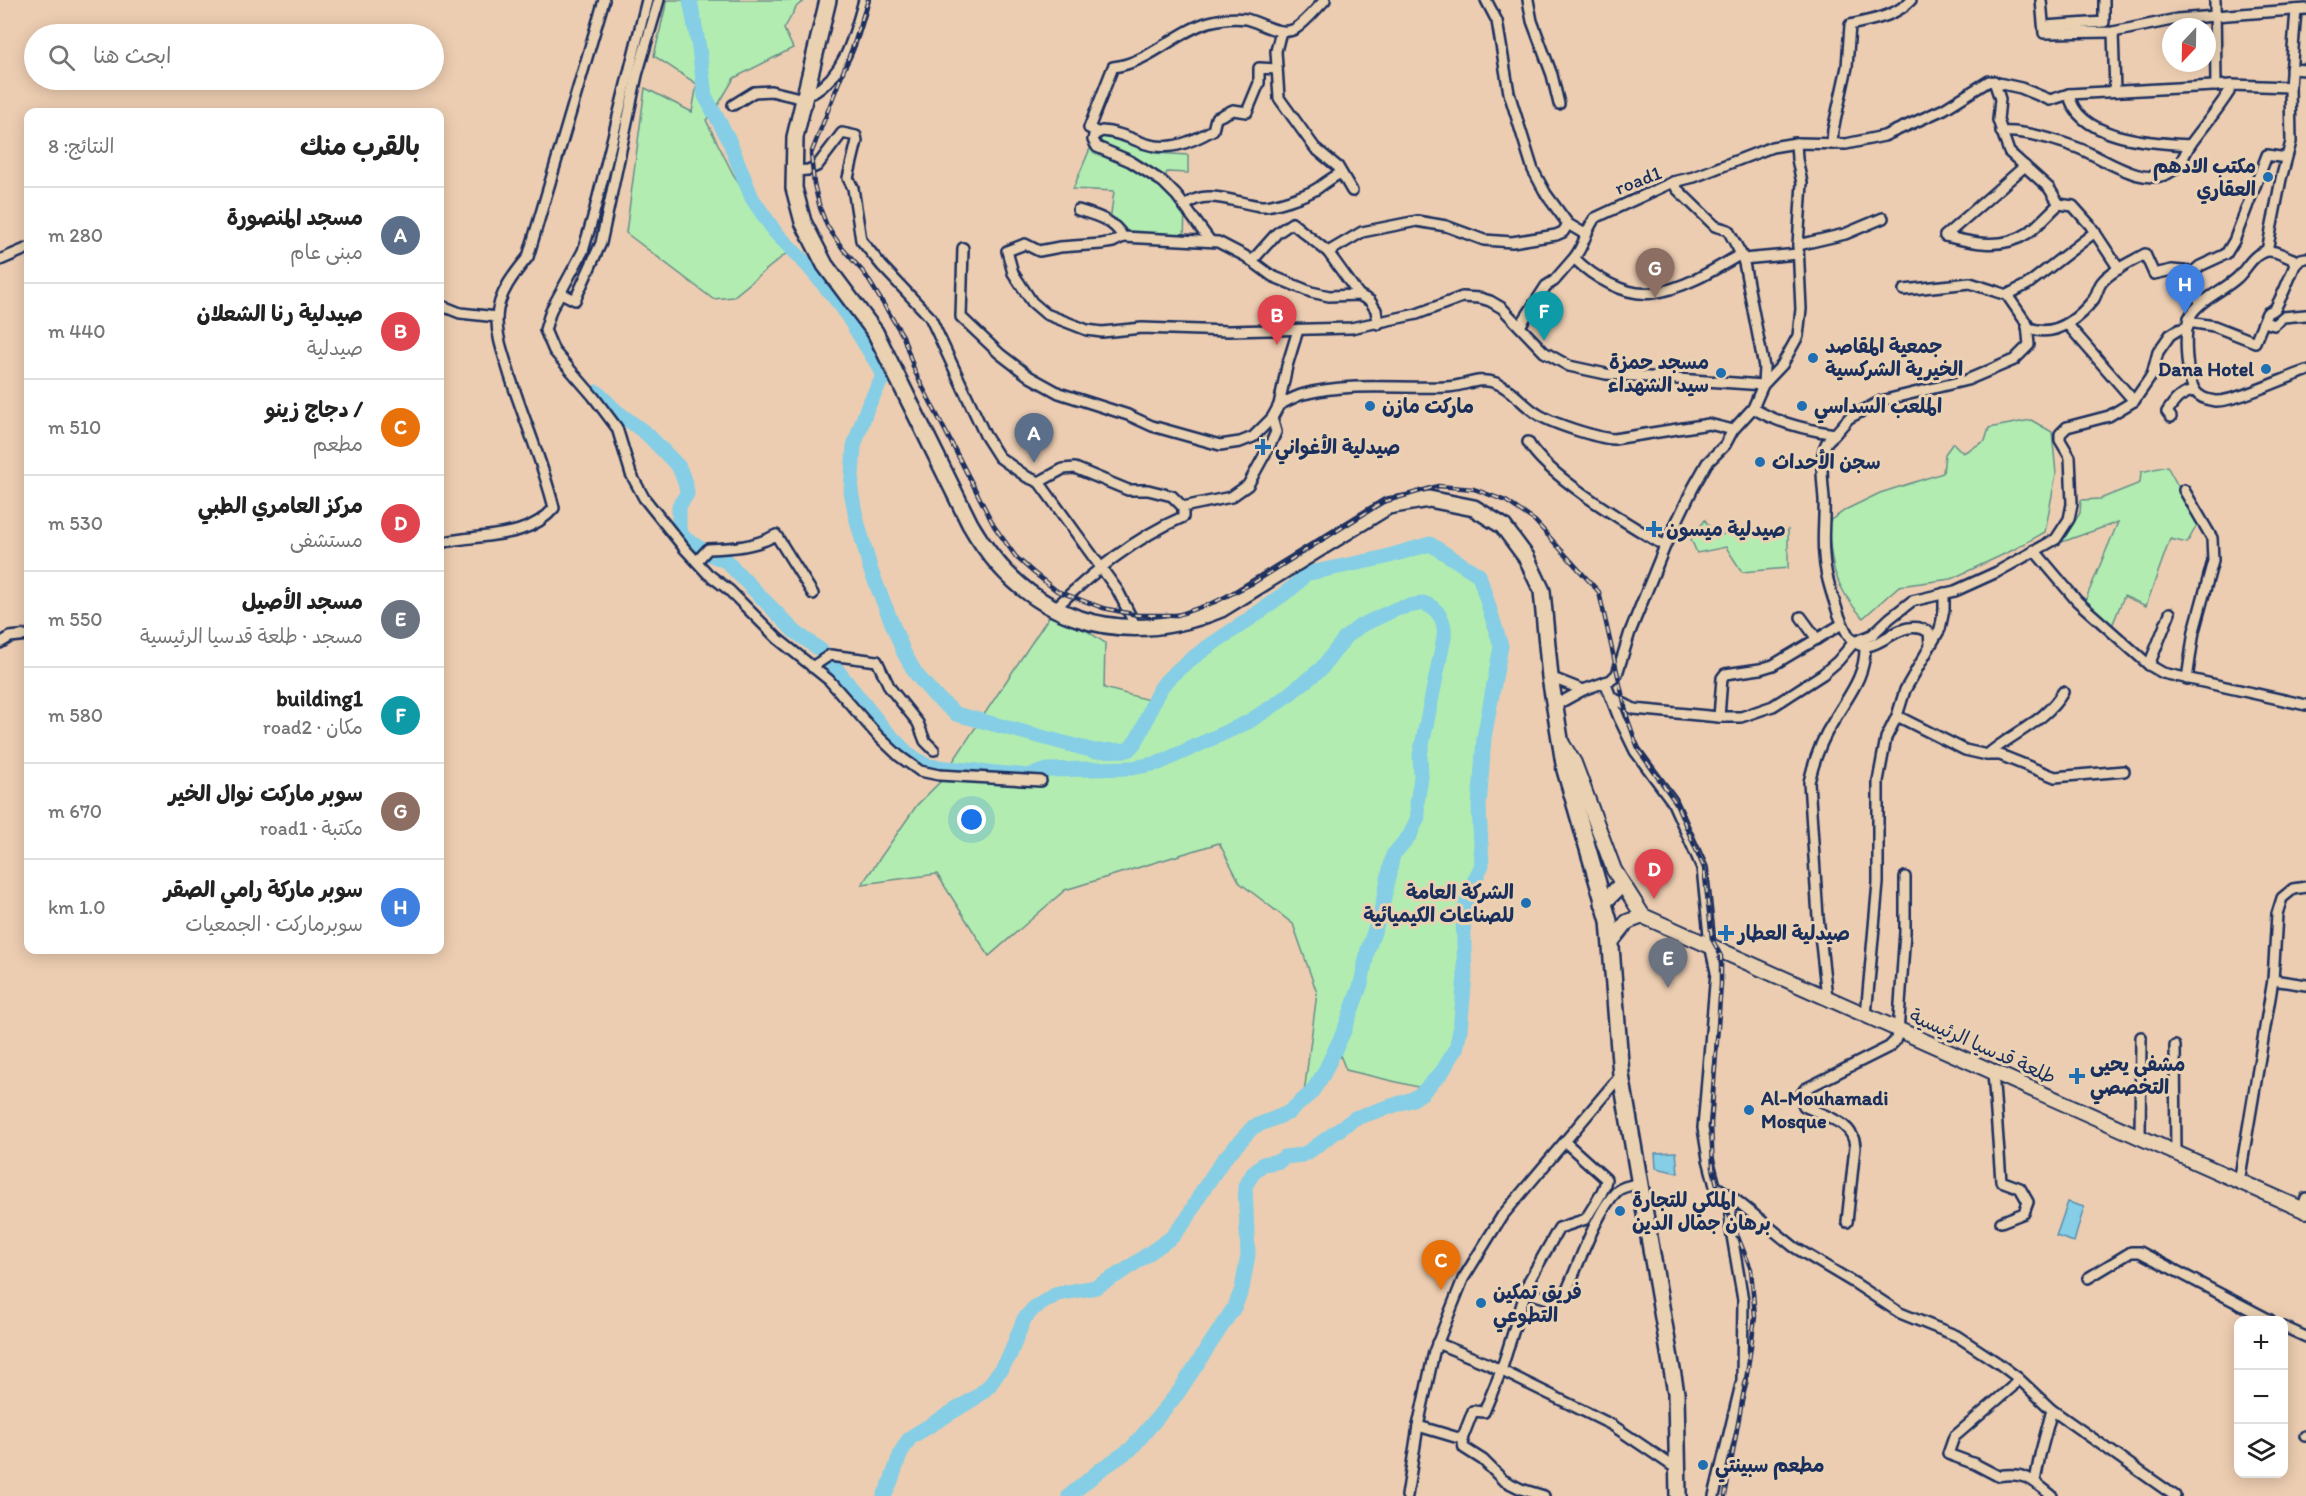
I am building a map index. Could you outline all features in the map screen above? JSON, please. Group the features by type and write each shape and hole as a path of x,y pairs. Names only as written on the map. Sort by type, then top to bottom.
{"main road":[{"path":"828,0 795,137 794,188 803,222 810,240 825,265 874,332 985,550 1006,572 1054,609 1090,622 1136,627 1168,626 1198,619 1221,609 1388,506 1429,499 1474,508 1503,526 1526,557 1542,591 1550,677 1565,770 1612,940 1621,1075 1676,1393 1678,1496"},
{"path":"1560,739 1574,763 1614,870 1643,916 1627,922 1612,940"},
{"path":"1603,903 1622,884"},
{"name":"طلعة قدسيا الرئيسية","path":"1643,916 2239,1182 2304,1206"}],"street":[{"path":"444,542 528,528 546,517 554,508 504,355 497,317 510,279 528,257 604,0"},
{"path":"647,0 583,251 567,296 551,310 545,330 554,351 617,428 631,474 644,498 778,639 816,664 899,756 920,771 939,775 1041,781"},
{"path":"567,296 575,300 601,243 637,75 659,0"},
{"path":"733,105 754,92 771,91 805,96 832,79 850,48 864,0"},
{"path":"1276,69 1259,68 1259,83 1247,112 1233,110 1216,118 1213,130 1182,145 1155,146 1089,128 1113,67 1125,66 1136,61 1197,26 1211,21 1236,18 1281,31 1296,28 1325,0"},
{"path":"1486,0 1497,21 1509,93 1527,156 1546,194 1568,224 1585,234"},
{"path":"1528,0 1532,21 1552,75 1559,104"},
{"path":"1832,144 1846,67 1850,25 1870,21 1902,9 1911,0"},
{"path":"2041,0 2044,33 2113,32 2149,24 2284,5 2301,10 2291,69 2291,142 2268,251"},
{"path":"2044,26 2104,22 2104,0"},
{"path":"2215,0 2216,86"},
{"path":"1281,31 1276,51 1276,69 1277,89 1284,106 1315,148 1338,168 1352,191"},
{"path":"2113,32 2115,91"},
{"path":"2291,69 2306,70"},
{"path":"1994,81 2000,99 1998,108 2001,132 2009,152 2049,188 2060,204 2073,206 2095,232 2119,269"},
{"path":"1673,182 1702,174 1752,153 1796,143 1832,144 1866,141 1884,136 1944,109 1985,82 1994,81 2021,88 2050,100 2069,94 2115,91 2231,85 2290,87"},
{"path":"2001,132 2020,132 2059,142 2126,171 2148,177 2160,177 2172,172 2180,164 2190,146 2216,112 2231,85"},
{"path":"2069,94 2077,113 2104,130 2126,139 2190,146"},
{"path":"1097,132 1094,140 1097,147 1130,161 1163,182 1210,241"},
{"path":"794,171 808,170 817,166 842,133 856,136 857,141 848,178 853,188 861,240 930,317 985,435 999,457 1027,477 1039,482 1118,591 1136,627"},
{"path":"1359,295 1339,297 1311,292 1272,276 1236,250 1210,241 1123,237 1101,244 1039,251 1025,244 1007,251 1013,273 1032,302 1046,314 1087,330 1102,332 1142,328 1229,332 1351,328 1417,314 1469,297 1490,301 1502,309 1544,352 1569,366 1599,373 1762,385 1782,365 1798,336 1801,309 1798,250 1802,183 1796,143"},
{"path":"2027,327 2039,332 2051,332 2068,325 2094,298 2102,283 2119,269 2145,254 2154,274 2172,270 2193,272 2200,266 2226,254 2234,241 2267,155 2286,158"},
{"path":"2025,166 1945,236 1964,241 2003,243 2018,239 2030,232 2060,204"},
{"path":"1185,207 1189,202 1210,197 1260,206 1279,203 1317,189 1341,173"},
{"name":"road1","path":"1520,326 1546,286 1554,281 1584,244 1585,234 1595,218 1673,182 1677,189 1715,226 1728,230 1742,256"},
{"path":"1078,210 1110,222 1123,237"},
{"path":"1574,258 1588,272 1609,283 1635,292 1651,294 1682,285 1742,256 1798,250 1883,218"},
{"path":"1328,252 1362,232 1417,221 1446,226 1484,240 1504,242 1529,241 1556,235 1563,232 1568,224"},
{"path":"1252,261 1277,234 1292,223 1328,252 1359,295 1370,301 1376,310 1378,324"},
{"path":"2007,295 2028,284 2095,232"},
{"path":"963,248 961,317 1000,354 1030,377 1059,393 1128,415 1152,426 1220,445 1253,437 1272,418 1279,405 1287,366 1298,330"},
{"path":"0,260 24,250"},
{"path":"2295,265 2293,259 2268,251 2258,254 2237,278 2212,298 2200,303 2189,323 2187,340 2189,375 2195,391 2207,400 2224,400 2306,371"},
{"path":"1554,705 1605,682 1617,674 1630,633 1665,546 1707,463 1725,445 1733,430 1753,408 1762,385 1764,367 1742,256"},
{"path":"1611,698 1634,708 1719,717 1741,717 1773,706 1823,674 1854,642 1872,635 1912,601 1955,591 1997,572 2034,550 2043,548 2064,530 2072,504 2070,457 2060,440 2063,430 2109,416 2134,401 2152,375 2158,352 2170,336 2189,323 2214,326 2255,342 2267,313 2275,309 2295,265 2301,259 2306,258"},
{"path":"2193,272 2196,295 2200,303"},
{"path":"1904,290 1970,283 2007,295 2027,327 2029,345 2014,360 1967,380 1881,401 1849,418 1825,445 1823,461 1824,554 1832,594 1842,624 1854,642 1865,646 1876,643 1904,627 1913,626 1929,632 1930,645"},
{"path":"444,307 460,314 497,317"},
{"path":"2264,322 2274,325 2283,317 2306,315"},
{"path":"2068,325 2134,401"},
{"path":"1279,405 1304,394 1344,388 1448,387 1482,380 1495,383 1513,393 1536,414 1599,437 1614,439 1709,424 1733,430"},
{"path":"2171,417 2167,412 2173,402 2183,393 2195,391"},
{"path":"1753,408 1761,414 1786,422 1835,434"},
{"path":"1183,507 1231,497 1248,485 1274,438 1272,418"},
{"path":"1528,442 1539,459 1558,476 1665,546"},
{"path":"1039,482 1063,469 1075,468 1128,490 1148,490 1172,496 1183,507 1183,517 1142,538 1100,568 1054,609"},
{"path":"2184,490 2212,537 2213,561 2194,631 2187,679"},
{"path":"701,556 745,547 776,535 813,594"},
{"path":"2034,550 2077,601 2149,665 2163,673 2306,705"},
{"path":"1866,1015 1878,883 1878,781 1886,738 1898,716 1905,690 1940,629 1944,610 1944,593"},
{"path":"2149,665 2170,613"},
{"path":"1801,617 1817,639"},
{"path":"1719,717 1722,678 1725,674 1773,665 1842,624"},
{"path":"0,643 10,637 24,635"},
{"path":"1827,997 1818,917 1809,782 1814,762 1832,722 1852,694 1866,662 1865,646"},
{"path":"816,664 830,655 877,661 890,688 918,723 925,741 934,750"},
{"path":"1550,677 1583,690"},
{"path":"1605,682 1635,751 1672,801 1702,868 1710,945 1716,972 1702,1128 1715,1186 1794,1247 1900,1313 1957,1336 2018,1378 2052,1410 2175,1496"},
{"path":"1987,755 1997,746 2041,719 2057,704 2063,692"},
{"path":"1898,716 1965,750 1987,755 2000,755 2055,777 2124,771"},
{"path":"1847,1222 1855,1148 1853,1135 1845,1126 1804,1106 1800,1096 1804,1089 1889,1047 1895,1041 1898,1029 1905,932 1905,877"},
{"path":"2239,1182 2273,980 2277,914 2282,898 2293,889 2306,887"},
{"path":"2273,980 2306,985"},
{"path":"2140,1037 2140,1137"},
{"path":"2175,1046 2176,1154"},
{"path":"1993,1072 2001,1181 2019,1188 2028,1203 2024,1213 2001,1222"},
{"path":"1407,1496 1418,1426 1437,1343 1463,1279 1502,1216 1621,1075"},
{"path":"1544,1496 1503,1480 1483,1460 1464,1448 1462,1439 1473,1411 1484,1412 1501,1371 1529,1281 1559,1228 1586,1219 1595,1200 1605,1188 1606,1179 1565,1142"},
{"path":"1526,1292 1548,1299 1566,1292 1587,1241 1606,1207 1618,1190 1640,1184"},
{"path":"1716,1495 1742,1380 1743,1300 1730,1224 1732,1197"},
{"path":"2088,1278 2131,1252 2140,1252 2262,1316"},
{"path":"2288,1329 2306,1336"},
{"path":"1437,1343 1501,1371 1612,1425 1677,1469"},
{"path":"2018,1378 2012,1387 1954,1437 1948,1454 1998,1476 2013,1473 2035,1481 2052,1496"},
{"path":"2035,1481 2052,1410"},
{"path":"1418,1426 1462,1439"},
{"path":"1512,1485 1517,1496"}],"green space":[{"path":"667,0 806,0 797,6 784,29 793,48 734,78 717,107 706,120 733,174 768,232 788,252 733,297 713,299 626,233 645,88 692,112 697,84 654,56"},
{"path":"1097,132 1130,140 1154,153 1188,155 1188,173 1167,172 1163,182 1185,207 1184,240 1123,237 1110,222 1114,191 1073,189"},
{"path":"2031,420 2052,432 2056,474 2045,532 1951,579 1899,586 1863,618 1845,595 1835,573 1828,522 1847,509 1880,493 1943,473 1945,454 1953,443 1963,453 1985,441 1989,428"},
{"path":"2167,466 2198,523 2187,543 2170,539 2146,606 2124,596 2112,626 2085,601 2118,522 2062,542 2080,513 2081,500 2100,499 2140,483 2141,472"},
{"path":"1705,520 1716,538 1729,531 1775,536 1788,530 1788,568 1742,572 1726,547 1697,553 1691,539"},
{"path":"1430,544 1479,575 1501,646 1484,745 1479,808 1482,865 1471,888 1463,916 1464,982 1460,1030 1449,1062 1426,1089 1346,1070 1336,1045 1303,1101 1317,993 1293,924 1240,883 1219,843 1065,890 989,956 937,874 862,884 917,805 949,773 946,772 1054,609 1105,643 1104,688 1152,701 1163,683 1305,574"}],"water":[{"path":"1676,1152 1678,1173 1656,1168 1655,1153"},
{"path":"2068,1202 2084,1207 2074,1242 2056,1236"}],"waterway":[{"path":"690,0 705,96 728,138 752,198 775,232 809,267 842,307 884,375 867,408 854,446 851,491 856,517 871,571 904,653 916,674 935,696 956,714 1094,751 1128,750 1135,743 1157,695 1169,678 1193,658 1289,590 1305,574 1382,558 1430,544 1479,575 1501,646 1484,738 1479,808 1482,865 1471,888 1463,916 1465,976 1456,1049 1442,1072 1413,1099 1355,1118 1302,1155 1284,1157 1280,1161 1263,1164 1254,1172 1245,1186 1248,1255 1242,1289 1235,1306 1178,1393 1131,1449 1100,1470 1069,1496"},
{"path":"597,392 616,411 647,434 679,467 687,494 679,506 679,528 683,537 707,553 726,561 794,631 822,651 883,728 909,755 927,766 1028,776 1048,770 1132,768 1159,763 1248,722 1279,702 1321,669 1345,638 1360,626 1396,609 1423,603 1437,612 1444,626 1444,638 1420,755 1418,817 1410,835 1393,855 1381,912 1368,949 1361,984 1344,1031 1323,1075 1311,1093 1288,1113 1253,1127 1223,1160 1187,1219 1172,1237 1124,1271 1096,1287 1057,1294 1034,1308 1024,1319 1009,1357 989,1386 975,1398 911,1437 902,1451 884,1496"}],"railway":[{"path":"868,0 855,41 811,154 814,184 820,208 827,226 865,274 903,336 915,372 994,526 1016,557 1034,573 1057,591 1103,608 1137,615 1178,615 1215,602 1253,583 1383,502 1438,486 1474,489 1506,501 1535,521 1599,592 1628,720 1639,751 1676,803 1704,868 1712,939 1721,956 1711,1124 1713,1168 1717,1185 1751,1269 1755,1317 1725,1496"}],"place":[{"name":"مكتب الادهم العقاري","path":"2268,177"},
{"name":"سوبر ماركت نوال الخير","path":"1655,298"},
{"name":"سوبر ماركة رامي الصقر","path":"2185,314"},
{"name":"building1","path":"1544,341"},
{"name":"صيدلية رنا الشعلان","path":"1277,345"},
{"name":"جمعية المقاصد الخيرية الشركسية","path":"1813,358"},
{"name":"Dana Hotel","path":"2266,369"},
{"name":"مسجد حمزة سيد الشهداء","path":"1721,373"},
{"name":"ماركت مازن","path":"1370,406"},
{"name":"الملعب السداسي","path":"1802,406"},
{"name":"صيدلية الأغواني","path":"1263,447"},
{"name":"سجن الأحداث","path":"1760,462"},
{"name":"مسجد المنصورة","path":"1034,463"},
{"name":"صيدلية ميسون","path":"1654,529"},
{"name":"مركز العامري الطبي","path":"1654,899"},
{"name":"الشركة العامة للصناعات الكيميائية","path":"1526,903"},
{"name":"صيدلية العطار","path":"1726,933"},
{"name":"مسجد الأصيل","path":"1668,988"},
{"name":"مشفى يحيى التخصصي","path":"2077,1076"},
{"name":"Al-Mouhamadi Mosque","path":"1749,1110"},
{"name":"الملكي للتجارة برهان جمال الدين","path":"1620,1211"},
{"name":"/ دجاج زينو","path":"1441,1290"},
{"name":"فريق تمكين التطوعي","path":"1481,1303"},
{"name":"مطعم سبينتي","path":"1703,1465"}]}
